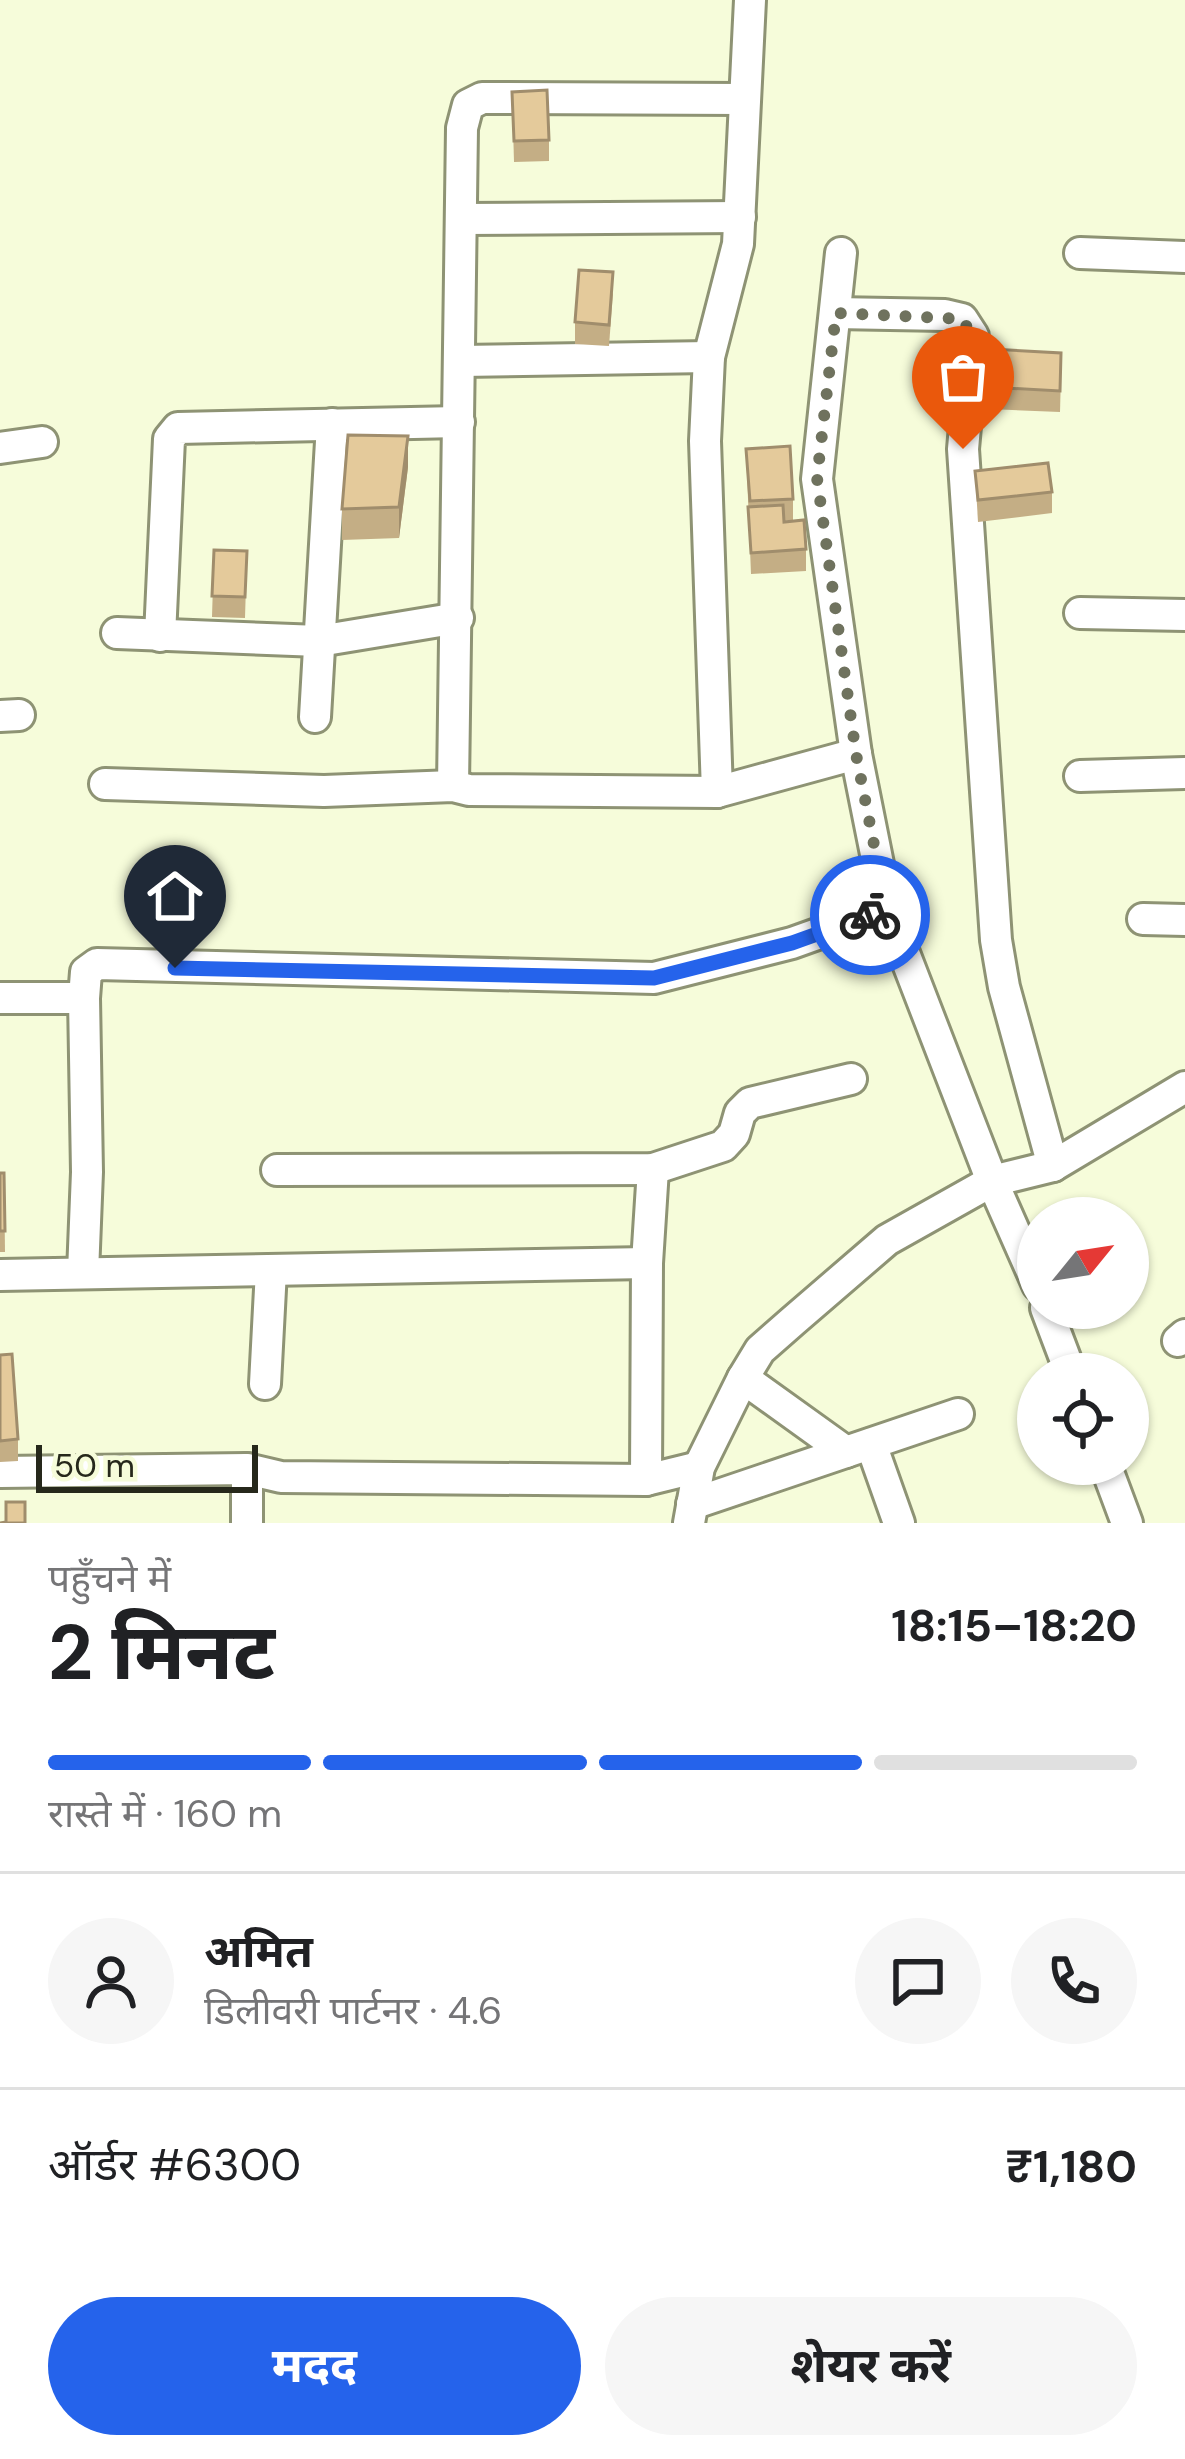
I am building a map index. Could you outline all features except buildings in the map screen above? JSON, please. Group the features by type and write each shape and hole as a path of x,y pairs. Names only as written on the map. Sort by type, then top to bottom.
{"street":[{"path":"716,792 705,441 709,357 738,244 750,0"},
{"path":"453,786 462,128 468,105 482,98 744,99"},
{"path":"462,219 740,217"},
{"path":"841,253 817,478 856,754 887,910 992,1181 1017,1231"},
{"path":"1080,253 1185,257"},
{"path":"836,313 945,315 962,319 973,337 963,449 996,940 1004,987 1053,1166"},
{"path":"461,361 709,357"},
{"path":"160,636 169,440 178,428 459,422"},
{"path":"315,717 332,424"},
{"path":"0,448 42,442"},
{"path":"1080,613 1185,615"},
{"path":"118,634 320,641 458,618"},
{"path":"105,784 716,792 856,754"},
{"path":"1079,776 1185,773"},
{"path":"83,1273 87,1172 84,998 86,972 98,964 654,978 792,943 887,910"},
{"path":"1143,919 1185,920"},
{"path":"0,998 84,998"},
{"path":"277,1170 653,1169 723,1146 734,1134 740,1112 750,1103 851,1079"},
{"path":"691,1513 700,1467 760,1350 887,1240 992,1181 1053,1166 1185,1087"},
{"path":"646,1480 647,1263 653,1169"},
{"path":"0,1275 647,1263"},
{"path":"265,1384 271,1270"},
{"path":"743,1378 858,1448 899,1523"},
{"path":"691,1513 958,1414"},
{"path":"0,1472 247,1469 280,1477 646,1480 700,1467"},
{"path":"247,1469 247,1523"},
{"path":"1113,1485 1127,1523"}],"way so far":[{"path":"870,915 887,910 856,754 817,478 836,313 962,319 973,337 963,449"}],"route":[{"path":"175,968 654,978 792,943 870,915"}]}
